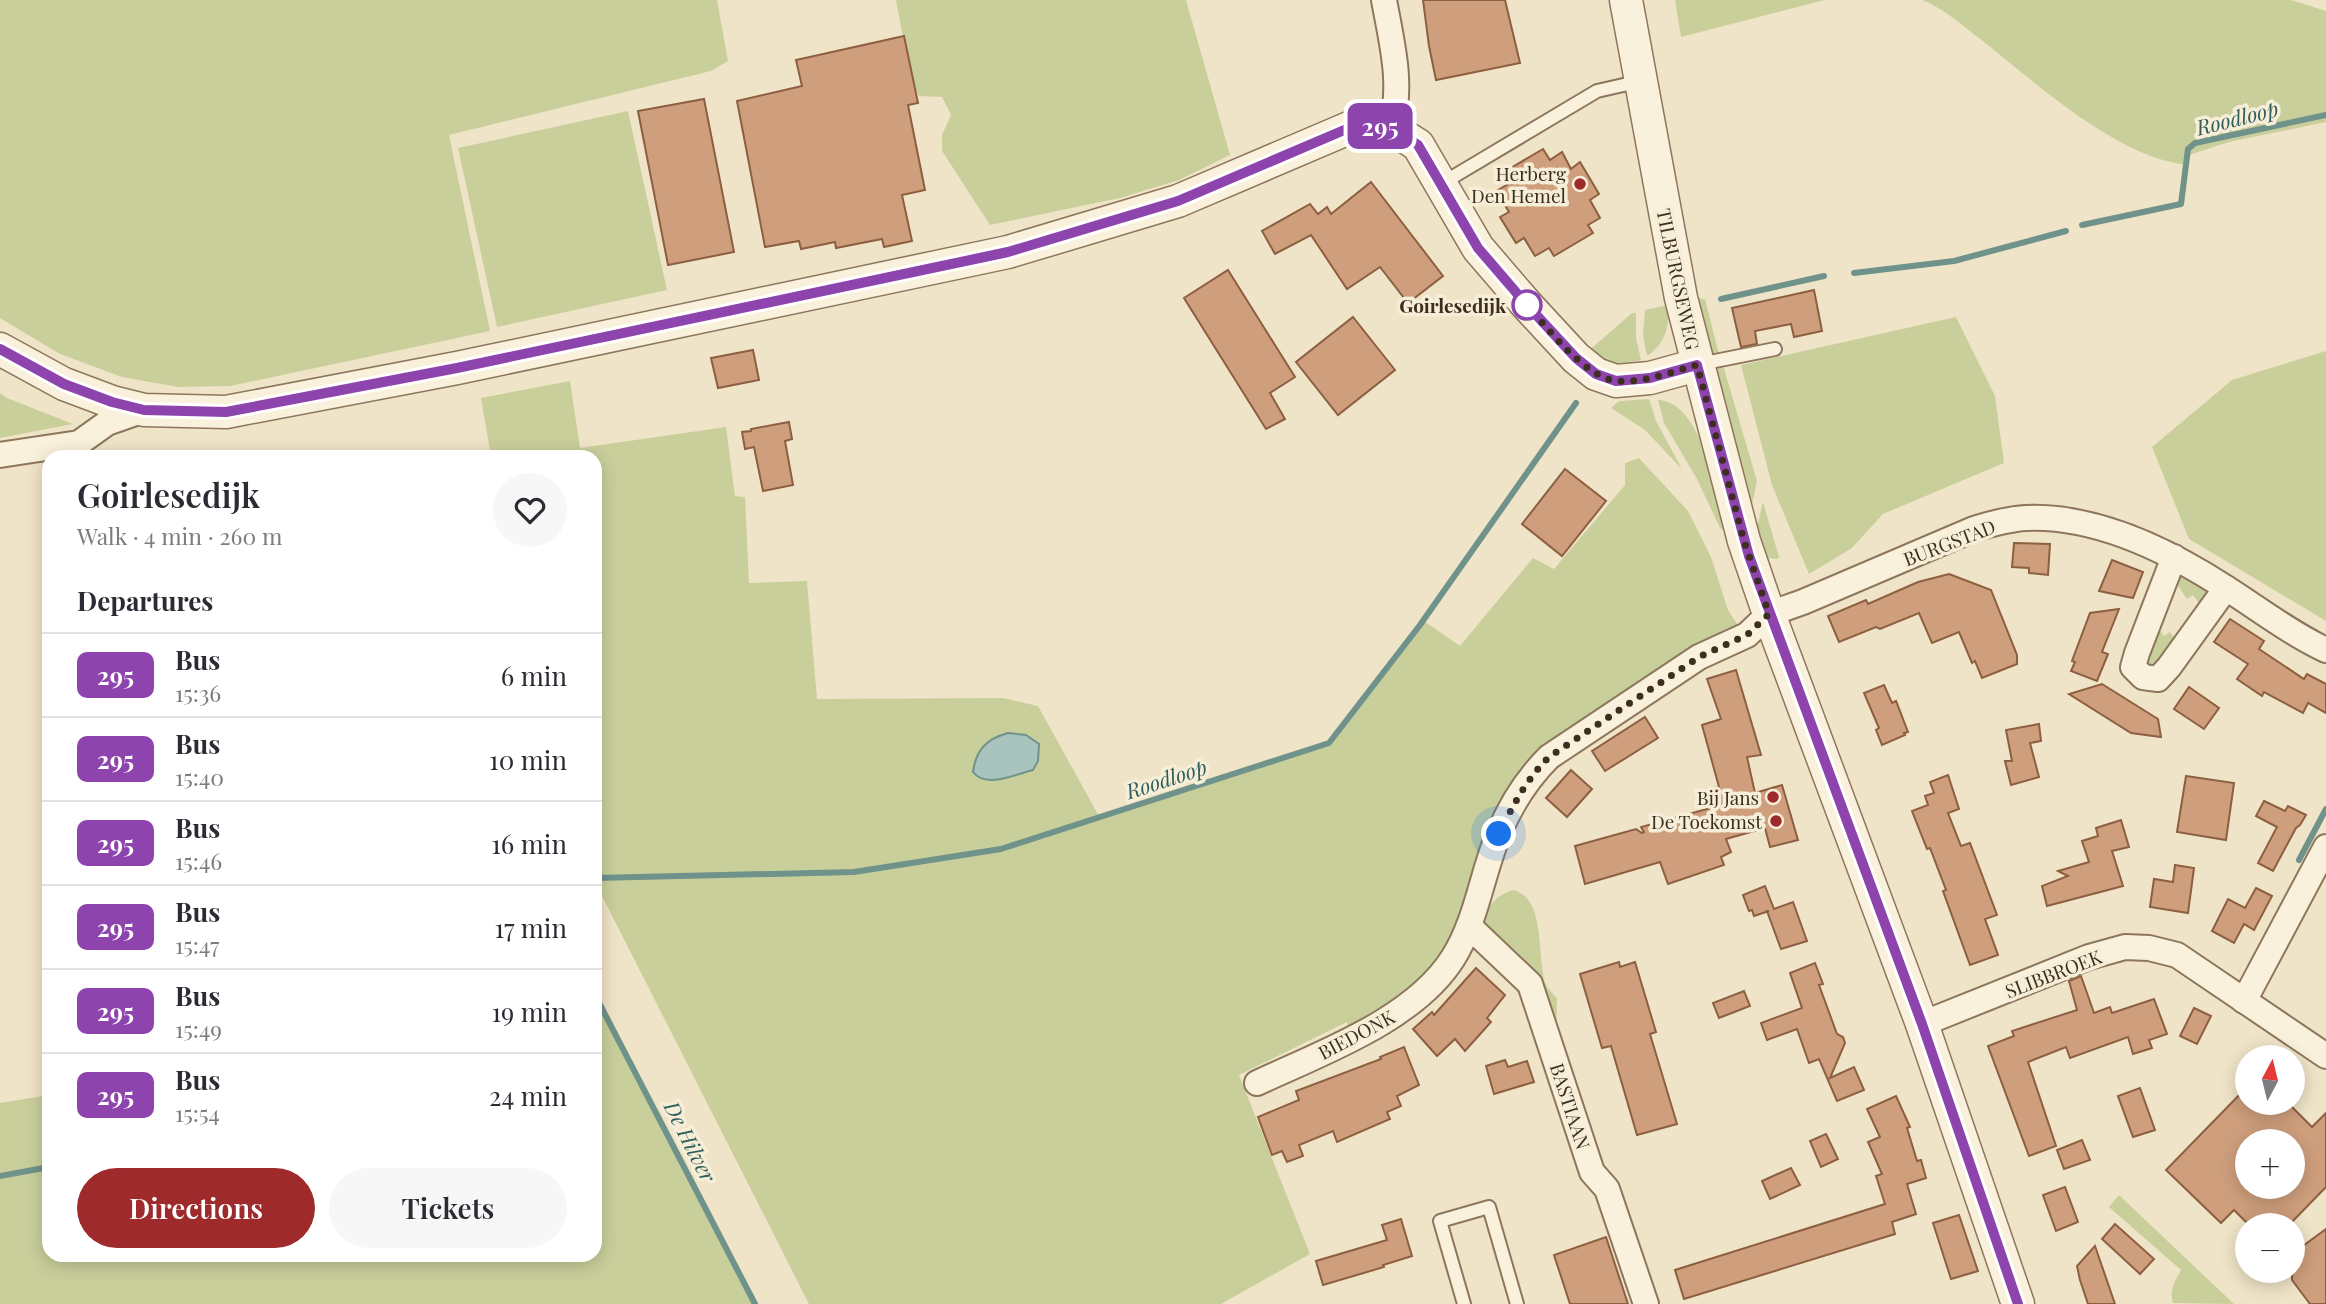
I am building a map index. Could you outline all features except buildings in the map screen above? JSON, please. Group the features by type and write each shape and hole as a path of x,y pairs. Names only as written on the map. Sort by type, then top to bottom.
{"street":[{"path":"1384,0 1397,77 1397,106 1391,128"},
{"name":"TILBURGSEWEG","path":"1626,0 1681,298 1744,541 1922,1024 2018,1304"},
{"path":"0,349 64,384 112,402 144,410 226,412 457,368 1008,252 1178,201 1349,128 1372,124 1391,128 1418,145 1478,248 1576,358 1596,374 1616,381 1650,378 1697,365"},
{"path":"0,455 79,443 107,423 144,410"},
{"name":"BURGSTAD","path":"1769,614 1974,529 2027,518 2057,520 2133,538 2174,557 2297,636 2326,650"},
{"path":"2174,557 2133,667 2143,677 2158,679 2226,588"},
{"name":"BIEDONK","path":"1257,1083 1390,1019 1427,989 1453,959 1469,926 1499,834 1518,793 1532,774 1549,757 1699,657 1747,635 1769,614"},
{"path":"2244,1001 2326,847"},
{"name":"BASTIAAN","path":"1469,926 1530,984 1592,1172 1607,1189 1646,1304"},
{"name":"SLIBBROEK","path":"1922,1024 2089,957 2125,947 2149,948 2177,955 2326,1056"}],"lane":[{"path":"1441,184 1597,91 1641,81"},
{"path":"1697,365 1775,349"},
{"path":"1464,1304 1440,1221 1489,1207 1517,1304"}],"green space":[{"path":"0,0 717,0 728,61 711,71 449,135 490,331 230,386 178,387 122,377 60,354 0,318"},
{"path":"896,0 1186,0 1230,155 1179,180 1120,198 990,225 942,151 942,135 951,115 942,97 919,96 911,80"},
{"path":"1675,0 1825,0 1681,37"},
{"path":"1922,0 2291,0 2326,11 2326,122 2229,142 2189,155 2187,165 2160,159 2106,134 2080,117 1954,19"},
{"path":"628,111 667,290 497,327 458,148"},
{"path":"1699,298 1705,299 1719,354 1711,355"},
{"path":"1668,305 1665,334 1658,346 1647,356 1643,335 1645,310"},
{"path":"1632,313 1636,313 1636,338 1641,360 1613,363 1586,353"},
{"path":"1956,317 1995,396 2004,463 1883,514 1852,548 1809,574 1772,485 1741,365"},
{"path":"2326,351 2326,621 2189,539 2152,447 2232,380"},
{"path":"1723,365 1757,481 1751,508 1716,374 1718,368"},
{"path":"570,381 580,448 726,427 735,496 745,497 749,583 807,581 817,699 1003,698 1038,706 1100,818 1331,745 1424,621 1460,646 1533,558 1554,569 1625,485 1625,463 1639,458 1688,511 1711,557 1728,610 1739,627 1542,749 1459,929 1432,970 1397,1004 1349,1033 1347,1022 1239,1075 1310,1254 1221,1304 809,1304 602,896 602,450 490,450 481,398"},
{"path":"0,393 7,398 73,424 0,438"},
{"path":"1649,399 1656,421 1682,469 1645,430 1611,408 1619,401"},
{"path":"1658,400 1673,405 1686,416 1697,433 1712,474 1726,531 1720,528 1697,479 1664,423"},
{"path":"1763,502 1778,559 1767,558 1757,528"},
{"path":"2181,577 2206,591 2207,598 2202,607 2193,595 2187,599 2174,580"},
{"path":"2155,625 2164,636 2170,632 2177,642 2164,662 2150,667 2145,664"},
{"path":"1513,890 1524,895 1531,904 1536,917 1546,985 1557,998 1556,1044 1538,1049 1521,991 1475,947 1486,912 1496,899"},
{"path":"602,1011 754,1304 0,1304 0,1103 42,1096 42,1262 602,1262"},
{"path":"2119,1195 2234,1304 2173,1303 2172,1290 2181,1270 2109,1207"}],"water":[{"path":"1008,733 1026,735 1039,744 1038,761 1033,770 1001,779 979,777 973,772 983,746"}],"waterway":[{"name":"Roodloop","path":"2082,225 2181,204 2188,149 2195,143 2326,115"},
{"name":"Roodloop","path":"1854,273 1954,261 2066,231"},
{"name":"Roodloop","path":"1721,299 1824,276"},
{"name":"Roodloop","path":"602,878 854,872 1001,849 1329,743 1420,625 1576,403"},
{"path":"2299,860 2326,809"},
{"name":"De Hilver","path":"602,1009 755,1304"},
{"name":"Roodloop","path":"0,1176 42,1168"}],"bus line":[{"name":"295","path":"0,349 64,384 112,402 144,410 226,412 457,368 1008,252 1178,201 1349,128 1372,124 1391,128 1418,145 1478,248 1576,358 1596,374 1616,381 1650,378 1697,365 1749,556 1922,1024 2018,1304"}],"place":[{"name":"Herberg Den Hemel","path":"1580,184"},
{"name":"Goirlesedijk","path":"1527,305"},
{"name":"Bij Jans","path":"1773,797"},
{"name":"De Toekomst","path":"1776,821"}],"route":[{"path":"1499,834 1518,793 1549,757 1699,657 1747,635 1769,614 1744,541 1697,365 1650,378 1616,381 1596,374 1576,358 1527,305"}]}
